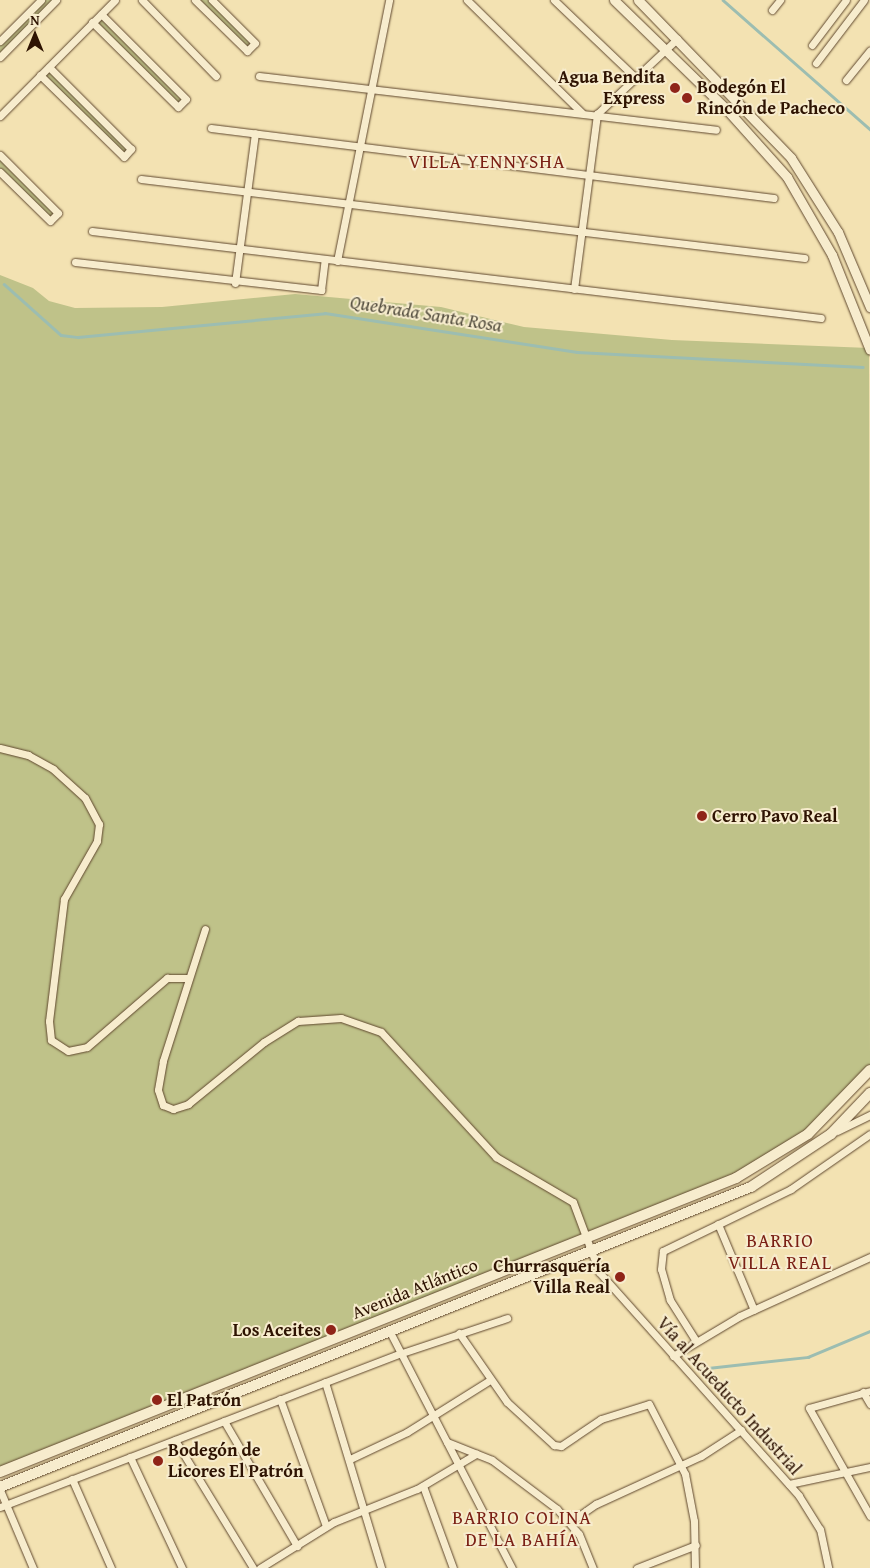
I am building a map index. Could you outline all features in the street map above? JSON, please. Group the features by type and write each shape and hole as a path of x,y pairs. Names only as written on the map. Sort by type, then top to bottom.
{"main road":[{"name":"Avenida Atlántico","path":"0,1472 587,1239 774,1159 830,1116 870,1070"},
{"name":"Avenida Atlántico","path":"0,1488 751,1187 832,1134 870,1094"}],"street":[{"path":"0,41 41,0"},
{"path":"0,57 56,0"},
{"path":"1,113 114,0"},
{"path":"142,0 216,76"},
{"path":"195,0 247,51 255,42 212,0"},
{"path":"337,260 368,87 389,0"},
{"path":"467,0 582,112"},
{"path":"554,0 636,78"},
{"path":"614,0 756,140 799,195 832,255 870,350"},
{"path":"638,0 768,130 802,173 838,232 870,307"},
{"path":"772,10 780,0"},
{"path":"812,45 846,0"},
{"path":"816,63 864,0"},
{"path":"92,22 178,107 186,99 101,14"},
{"path":"574,289 580,231 598,114 678,39"},
{"path":"846,80 870,50"},
{"path":"40,75 124,157 132,149 49,67"},
{"path":"259,76 582,112 716,130"},
{"path":"211,128 774,198"},
{"path":"235,283 254,133"},
{"path":"0,155 58,213 50,221 0,172"},
{"path":"141,179 804,258"},
{"path":"92,231 821,318"},
{"path":"75,262 235,283 321,290 326,259"},
{"path":"0,748 28,755 54,769 85,798 99,824 97,842 64,899 49,1021 51,1040 68,1051 87,1047 167,978 188,978 205,929"},
{"name":"Vía al Acueducto Industrial","path":"188,978 159,1080 158,1096 167,1108 188,1104 275,1034 298,1021 330,1018 364,1023 395,1044 496,1157 568,1197 580,1214 590,1252 603,1278 789,1484 816,1521 828,1568"},
{"path":"832,1134 870,1115"},
{"path":"696,1341 670,1300 660,1255 666,1248 791,1189 870,1134"},
{"path":"718,1224 754,1310"},
{"path":"673,1356 696,1341 754,1310 870,1257"},
{"path":"3,1506 399,1354 459,1332 507,1318"},
{"path":"390,1332 399,1354 512,1568"},
{"path":"459,1332 490,1380 557,1447 601,1420 649,1404 681,1465 696,1545 695,1568"},
{"path":"350,1459 432,1416 490,1380"},
{"path":"325,1382 366,1511 381,1568"},
{"path":"870,1404 867,1392 809,1408 843,1473 870,1516"},
{"path":"280,1399 326,1526"},
{"path":"224,1421 298,1546"},
{"path":"570,1522 596,1504 681,1465 741,1430"},
{"path":"175,1440 253,1568"},
{"path":"447,1442 476,1454 520,1478 570,1522 594,1568"},
{"path":"260,1568 298,1546 326,1526 366,1511 422,1486 460,1467 476,1454"},
{"path":"130,1457 182,1568"},
{"path":"789,1484 870,1467"},
{"path":"72,1479 111,1568"},
{"path":"422,1486 453,1568"},
{"path":"0,1488 3,1506 33,1568"},
{"path":"637,1568 696,1545"}],"green space":[{"path":"41,0 56,0 0,57 0,41"},
{"path":"195,0 212,0 255,43 247,51"},
{"path":"101,14 186,99 177,107 93,22"},
{"path":"49,67 131,149 123,158 41,75"},
{"path":"0,155 58,213 50,221 0,172"},
{"path":"0,275 33,288 49,301 75,308 162,307 295,294 441,307 524,327 672,340 869,348 870,1070 774,1159 0,1472"}],"waterway":[{"path":"723,0 870,129"},
{"name":"Quebrada Santa Rosa","path":"4,284 61,335 78,337 325,313 577,352 863,367"},
{"path":"699,1369 808,1357 870,1331"}],"place":[{"name":"Agua Bendita Express","path":"675,88"},
{"name":"Bodegón El Rincón de Pacheco","path":"687,98"},
{"name":"Cerro Pavo Real","path":"702,816"},
{"name":"Churrasquería Villa Real","path":"620,1277"},
{"name":"Los Aceites","path":"331,1330"},
{"name":"El Patrón","path":"157,1400"},
{"name":"Bodegón de Licores El Patrón","path":"158,1461"}],"district":[{"name":"VILLA YENNYSHA","path":"487,162"},
{"name":"BARRIO VILLA REAL","path":"780,1252"},
{"name":"BARRIO COLINA DE LA BAHÍA","path":"522,1529"}]}
